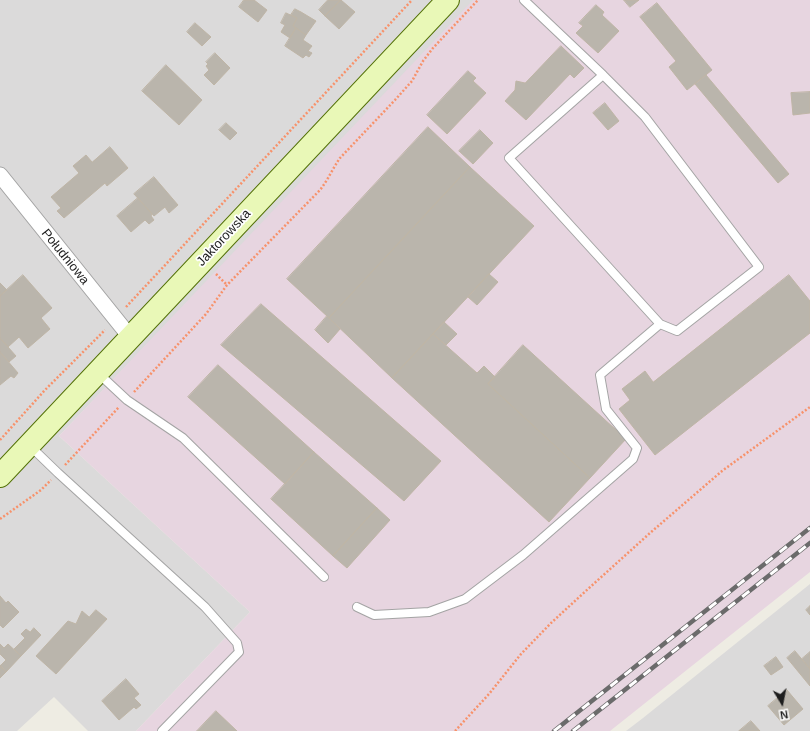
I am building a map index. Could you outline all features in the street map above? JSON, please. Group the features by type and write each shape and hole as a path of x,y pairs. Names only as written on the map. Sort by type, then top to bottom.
{"main road":[{"name":"Jaktorowska","path":"0,476 448,0"}],"street":[{"name":"Południowa","path":"0,175 131,338"}],"lane":[{"path":"524,0 603,75 645,117 759,267 677,331 660,324 510,158 603,75"},
{"path":"357,606 374,615 429,612 465,599 523,555 633,459 637,448 606,409 600,374 660,324"},
{"path":"98,373 127,400 183,438 324,577"},
{"path":"29,445 205,607 237,643 238,652 162,731"}],"path":[{"path":"0,440 45,390 115,319 412,0"},
{"path":"0,519 41,490 127,400 206,314 227,285 320,190 340,158 399,96 412,81 422,61 478,0"},
{"path":"455,731 489,694 520,654 582,594 722,471 810,407"}],"shaded area":[{"path":"0,0 478,0 59,436 250,612 136,731 88,731 54,697 17,731 0,731"},
{"path":"473,0 810,0 810,572 610,731 136,731 250,612 59,436"},
{"path":"810,584 810,731 626,731 643,718"}],"building":[{"path":"244,0 254,0 267,10 258,22 239,7"},
{"path":"328,0 341,0 325,16 319,10"},
{"path":"341,0 355,12 339,29 325,16"},
{"path":"624,0 639,0 630,7"},
{"path":"657,3 712,70 687,90 669,67 676,61 640,17"},
{"path":"596,5 604,12 602,15 619,31 598,53 576,33 583,26 579,23"},
{"path":"295,9 316,21 306,35 293,26 297,18 291,15"},
{"path":"286,13 297,18 293,26 296,28 290,38 281,32 285,25 281,23"},
{"path":"195,23 211,37 202,46 187,32"},
{"path":"296,28 306,35 303,40 312,46 308,51 312,53 309,57 306,55 303,58 285,46"},
{"path":"561,46 584,68 574,78 570,74 526,120 505,101 515,90 516,81 525,83"},
{"path":"215,53 230,68 214,85 204,75 209,70 206,66 208,64 206,62"},
{"path":"166,65 202,100 179,125 142,91"},
{"path":"468,71 476,78 473,81 486,93 447,134 427,115"},
{"path":"706,75 789,174 778,183 695,84"},
{"path":"810,92 810,113 793,115 791,93"},
{"path":"605,103 619,121 608,130 593,113"},
{"path":"226,123 237,133 230,140 219,130"},
{"path":"428,127 470,167 329,318 287,279"},
{"path":"480,130 493,143 473,164 459,151"},
{"path":"110,147 128,168 107,186 105,183 64,218 57,211 61,208 51,197 79,173 73,166 86,155 92,162"},
{"path":"470,167 534,226 392,378 329,318"},
{"path":"154,177 178,205 169,213 165,207 154,216 134,194"},
{"path":"138,198 152,214 151,216 154,220 149,224 145,220 131,232 117,216"},
{"path":"489,274 498,282 477,305 468,297"},
{"path":"23,275 52,308 41,318 50,329 28,348 19,337 8,347 0,338 0,296"},
{"path":"789,275 810,301 810,333 655,455 619,409 630,400 622,389 645,371 653,382"},
{"path":"0,283 7,290 0,296"},
{"path":"261,304 441,461 404,501 221,345"},
{"path":"327,316 340,329 328,343 315,330"},
{"path":"444,322 457,334 446,345 433,334"},
{"path":"433,334 477,373 484,366 495,377 488,384 590,478 549,522 392,378"},
{"path":"0,338 16,356 9,362 0,352"},
{"path":"523,345 626,439 590,478 488,384"},
{"path":"0,352 18,373 14,378 11,376 0,385"},
{"path":"218,365 314,452 285,484 188,397"},
{"path":"314,452 377,508 333,556 271,499"},
{"path":"377,508 390,520 347,568 333,556"},
{"path":"0,596 6,603 8,601 19,612 3,628 0,625"},
{"path":"810,606 810,615 806,610"},
{"path":"96,610 107,619 56,674 36,656 68,621 76,624 82,611 89,617"},
{"path":"34,628 41,635 21,656 14,649 25,638 21,634 26,629 30,632"},
{"path":"0,644 4,648 8,644 21,656 6,672 0,666 6,660 0,654"},
{"path":"795,651 810,669 810,686 787,658"},
{"path":"810,652 810,669 802,659"},
{"path":"776,657 783,667 771,675 764,666"},
{"path":"0,665 6,672 0,678"},
{"path":"126,679 139,694 134,698 141,705 136,709 134,707 119,720 102,701"},
{"path":"787,690 803,709 784,725 768,706"},
{"path":"216,711 237,731 197,731"},
{"path":"751,721 760,731 739,731"}],"railway":[{"path":"554,731 810,528"},
{"path":"573,731 810,543"}]}
